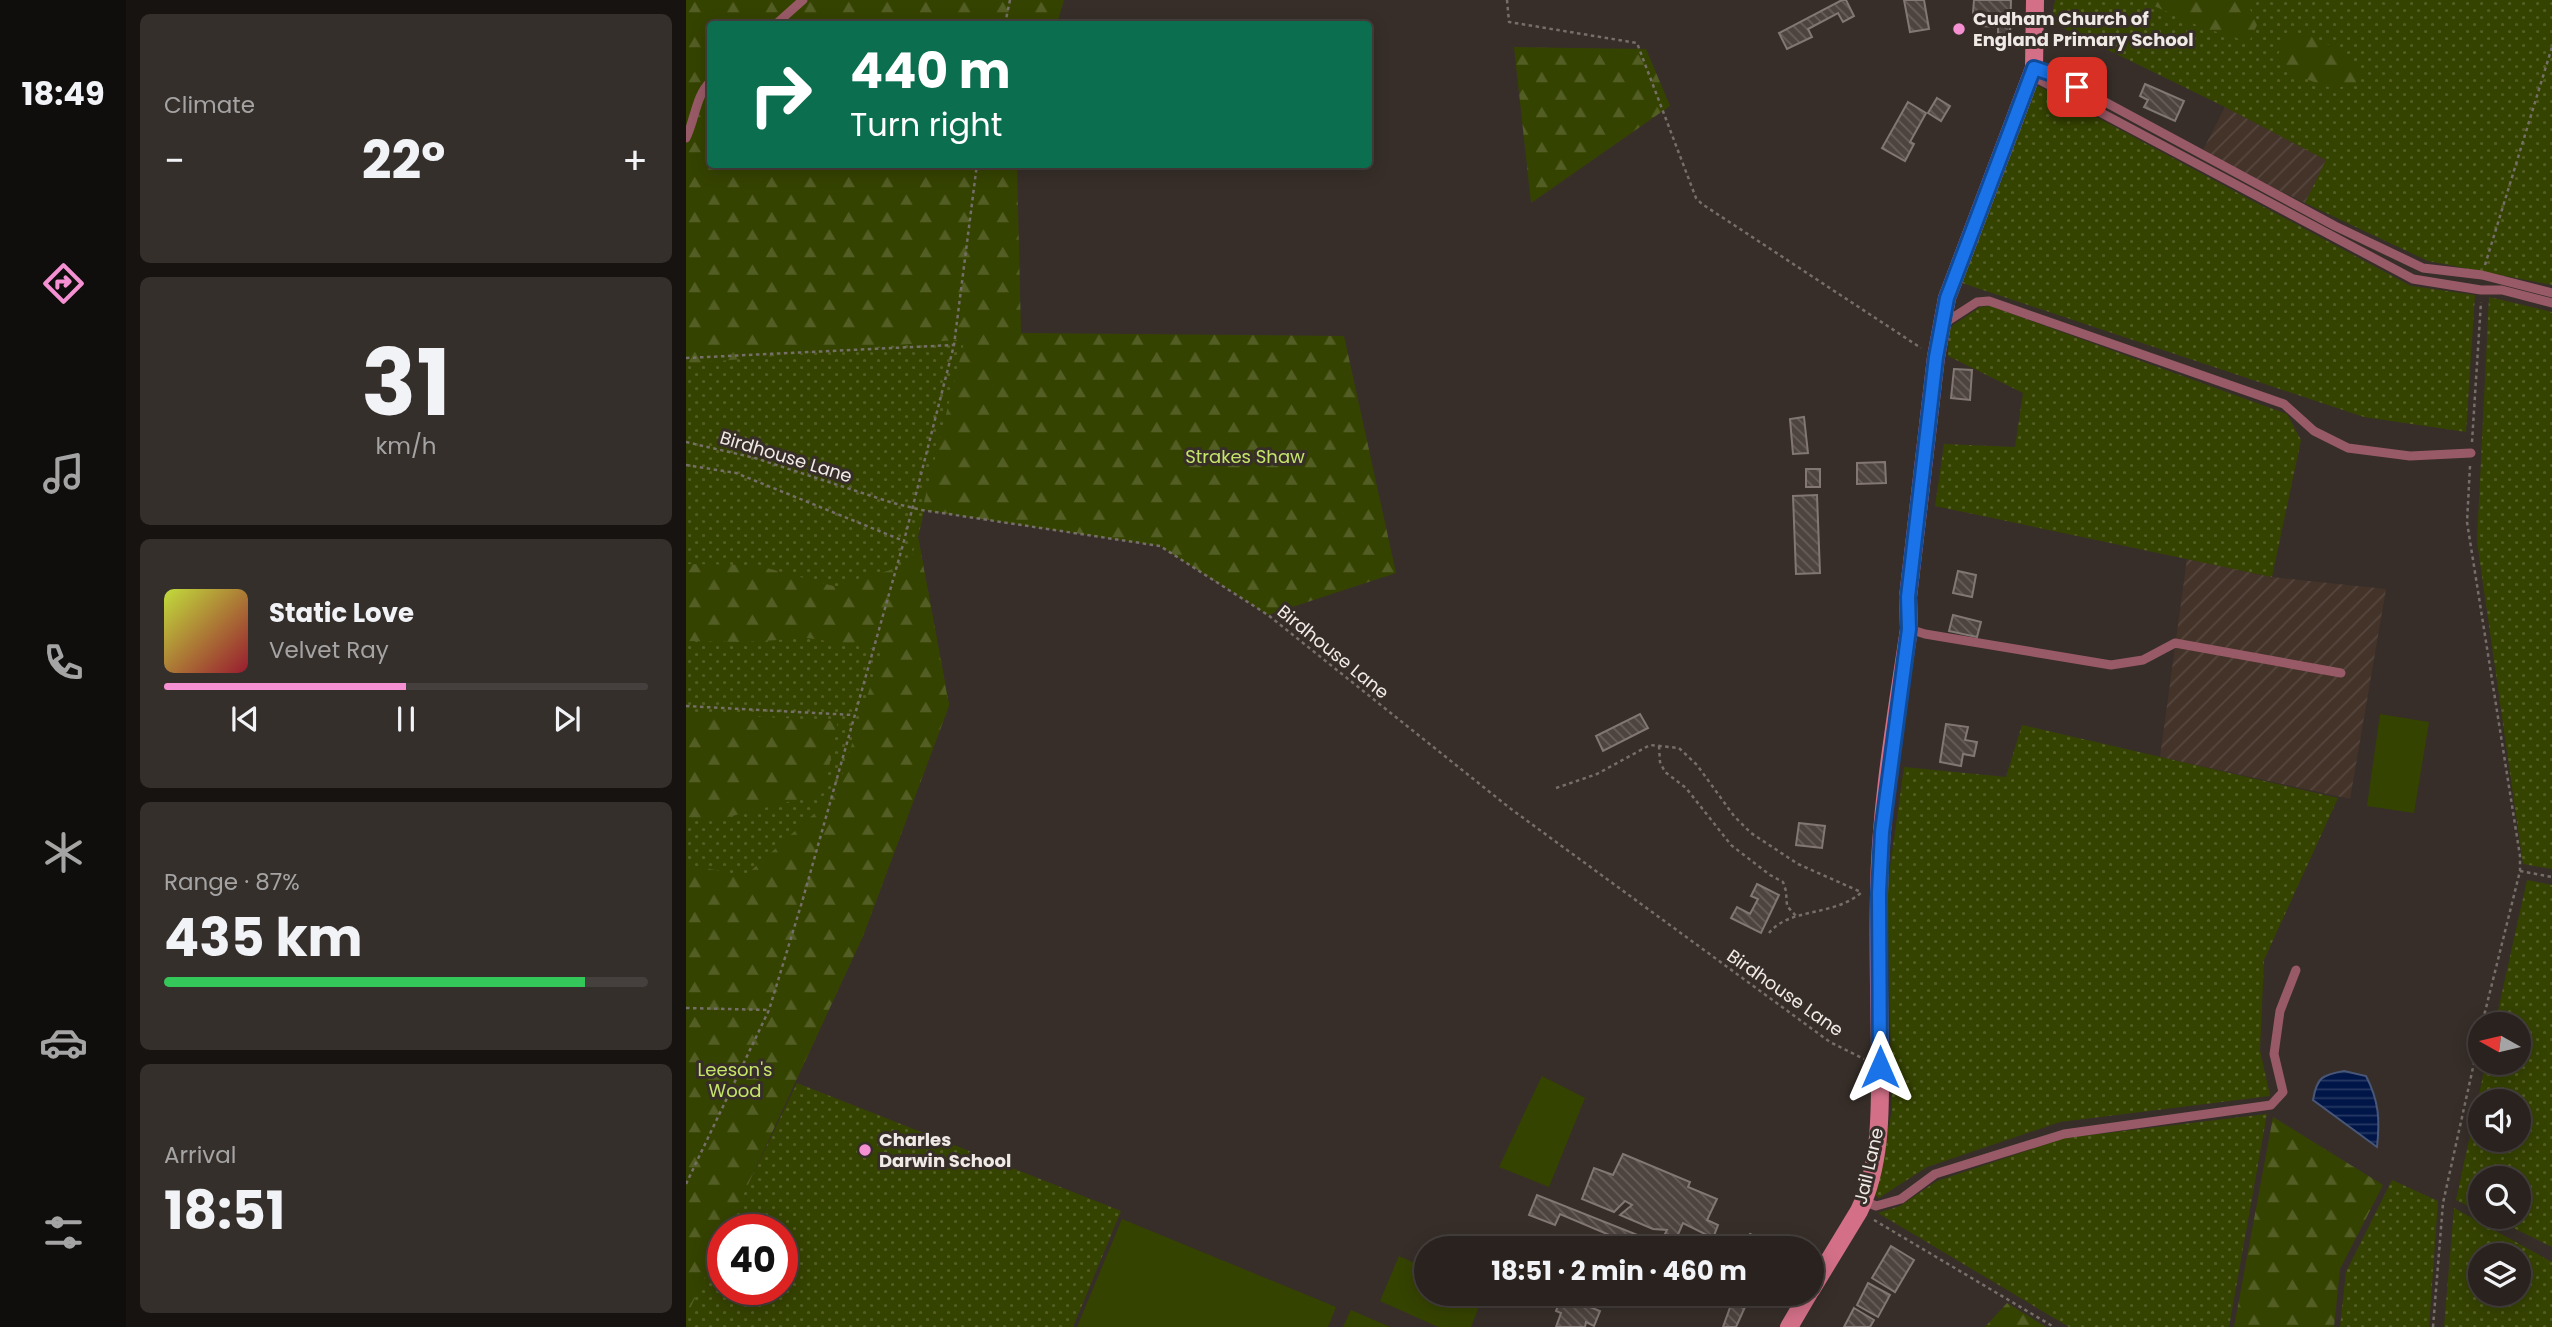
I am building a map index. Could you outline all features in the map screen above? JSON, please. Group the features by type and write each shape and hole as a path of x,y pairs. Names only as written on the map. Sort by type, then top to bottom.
{"street":[{"name":"Jail Lane","path":"1824,1269 1862,1206 1875,1157 1881,1113 1870,892 1909,629 1908,597 1936,357 1947,298 2033,72 2035,0"},
{"name":"Jail Lane","path":"1789,1327 1802,1306"}],"lane":[{"path":"778,21 803,0"},
{"path":"2033,72 2055,75 2334,226 2423,268 2482,275 2552,293"},
{"path":"2033,72 2413,279 2481,290 2502,290 2552,303"},
{"path":"686,138 703,89 707,85"},
{"path":"1942,325 1977,302 1989,301 2284,404 2314,431 2348,448 2410,456 2471,453"},
{"path":"1909,629 2111,665 2143,660 2175,643 2341,673"},
{"path":"1862,1206 1876,1206 1901,1199 1935,1174 2064,1134 2271,1105 2283,1092 2274,1054 2280,1011 2296,971"}],"path":[{"path":"1006,21 1010,0"},
{"path":"1507,0 1509,22 1637,43 1696,198 1936,357"},
{"path":"2482,275 2552,47"},
{"path":"686,1184 769,1010 904,541 954,345 976,168"},
{"path":"2481,290 2467,522 2520,856 2520,871 2485,1012"},
{"path":"686,358 954,345"},
{"name":"Birdhouse Lane","path":"686,442 755,458 912,507 1160,546 1268,615 1511,809 1819,1034 1880,1067"},
{"path":"686,465 736,473 904,541"},
{"path":"686,706 853,715"},
{"path":"1556,788 1597,774 1650,745 1679,748 1697,765 1734,816 1751,833 1798,864 1870,892"},
{"path":"1659,746 1660,762 1665,772 1697,800 1731,845 1769,876 1783,882 1787,891 1787,906 1796,916"},
{"path":"2520,871 2552,877"},
{"path":"1769,933 1776,924 1796,916 1837,907 1870,892"},
{"path":"686,1008 769,1010"},
{"path":"2433,1327 2443,1203 2471,1075"},
{"path":"1862,1206 2054,1327"}],"shaded area":[{"path":"2225,107 2327,160 2305,203 2202,152"},
{"path":"2187,559 2272,577 2386,589 2350,799 2160,757"}],"green space":[{"name":"Leeson's Wood","path":"686,0 1046,0 752,21 707,21 707,168 716,168 965,340 918,537 949,704 863,936 740,1201 797,1083 1121,1211 1073,1327 686,1327"},
{"name":"Strakes Shaw","path":"686,0 1064,0 1058,21 707,21 707,168 1017,168 1021,333 1344,336 1396,573 1268,615 1160,546 922,510 965,339 686,364"},
{"path":"2055,0 2552,0 2552,285 2428,261 2305,203 2326,160 2051,22"},
{"path":"2146,0 2250,0 2247,2 2257,25 2249,42 2201,27"},
{"path":"2287,35 2310,35 2342,52 2358,68 2356,83 2334,89 2292,74 2277,57"},
{"path":"1514,47 1646,49 1670,106 1531,203"},
{"path":"2035,84 2411,286 2475,295 2466,432 2364,417 1959,282"},
{"path":"2489,297 2552,312 2552,869 2523,864 2477,541"},
{"path":"1990,306 2287,414 2301,440 2272,577 1935,506 1944,444 2015,447 2023,393 1948,356 1949,328 1980,307"},
{"name":"Leeson's Wood","path":"918,537 949,706 863,936 734,1214 707,1214 707,1273 686,1317 686,864 745,876 836,794 882,650 808,638 745,642 686,641 686,564 756,565 837,587 909,564"},
{"path":"686,713 838,721 824,793 712,821 686,817"},
{"path":"2380,714 2429,722 2414,813 2367,806"},
{"path":"2022,725 2338,798 2264,960 2260,1050 2270,1096 2060,1122 1927,1167 1879,1198 1873,1194 1892,1111 1887,889 1904,767 2006,777"},
{"path":"2527,880 2552,885 2552,1247 2515,1229 2531,1229 2531,1166 2468,1166 2468,1206 2456,1200 2468,1145 2468,1152 2531,1152 2531,1089 2480,1089 2483,1075 2531,1075 2531,1012 2498,1012"},
{"path":"1542,1076 1585,1098 1549,1187 1499,1167"},
{"path":"2267,1114 2229,1327 2069,1327 1878,1213 1900,1206 1937,1181 2065,1138"},
{"path":"2273,1117 2383,1185 2340,1269 2334,1327 2234,1327"},
{"path":"2392,1180 2438,1201 2429,1327 2340,1327 2346,1272"},
{"path":"2454,1208 2468,1216 2468,1229 2492,1229 2518,1243 2468,1243 2468,1306 2531,1306 2531,1250 2552,1262 2552,1327 2444,1327"},
{"path":"1122,1219 1336,1307 1328,1327 1077,1327"},
{"path":"1399,1256 1414,1263 1414,1306 1479,1306 1471,1327 1438,1327 1380,1301"},
{"path":"2007,1303 2046,1327 1985,1327"},
{"path":"1351,1310 1390,1327 1343,1327"}],"water":[{"path":"2344,1071 2366,1076 2374,1094 2378,1111 2377,1147 2313,1100 2316,1086 2322,1078"}],"building":[{"path":"1846,0 1854,16 1843,22 1838,13 1808,29 1812,37 1787,49 1779,33"},
{"path":"1904,0 1924,0 1929,29 1910,32"},
{"path":"1974,0 2011,0 2010,35 1998,35 1998,27 1981,26 1981,13 1973,13"},
{"path":"2145,84 2184,101 2175,121 2144,107 2148,100 2140,96"},
{"path":"1937,98 1950,106 1941,121 1928,113"},
{"path":"1908,102 1926,113 1910,142 1914,144 1905,161 1882,148"},
{"path":"1954,369 1972,370 1970,400 1951,398"},
{"path":"1804,417 1808,453 1793,454 1790,419"},
{"path":"1885,462 1886,483 1857,484 1857,463"},
{"path":"1806,469 1820,469 1820,487 1806,487"},
{"path":"1817,495 1820,573 1796,574 1793,496"},
{"path":"1958,571 1976,575 1972,597 1953,593"},
{"path":"1953,615 1981,622 1977,637 1949,631"},
{"path":"1640,714 1648,728 1603,751 1596,736"},
{"path":"1946,724 1968,727 1965,740 1977,742 1974,756 1963,754 1961,766 1940,762"},
{"path":"1799,823 1825,826 1822,848 1796,845"},
{"path":"1757,884 1779,895 1761,933 1731,918 1737,907 1750,914 1758,899 1751,896"},
{"path":"1623,1154 1690,1182 1688,1187 1717,1199 1707,1220 1718,1225 1714,1236 1683,1223 1677,1236 1664,1236 1667,1230 1653,1229 1620,1215 1632,1205 1625,1201 1614,1212 1582,1199 1594,1168 1613,1175"},
{"path":"1537,1195 1640,1236 1612,1236 1560,1214 1555,1225 1529,1215"},
{"path":"1891,1246 1914,1260 1895,1292 1872,1278"},
{"path":"1868,1283 1890,1295 1878,1317 1857,1305"},
{"path":"1558,1306 1587,1306 1600,1311 1594,1326 1586,1322 1585,1327 1556,1327 1561,1313 1556,1311"},
{"path":"1731,1306 1745,1307 1736,1327 1723,1327"},
{"path":"1854,1308 1874,1320 1870,1327 1844,1327"}],"place":[{"name":"Cudham Church of England Primary School","path":"1959,29"},
{"name":"Charles Darwin School","path":"865,1150"}],"route":[{"path":"1880,1067 1879,893 1882,832 1909,629 1908,597 1936,357 1947,298 2034,68 2077,87"}]}
